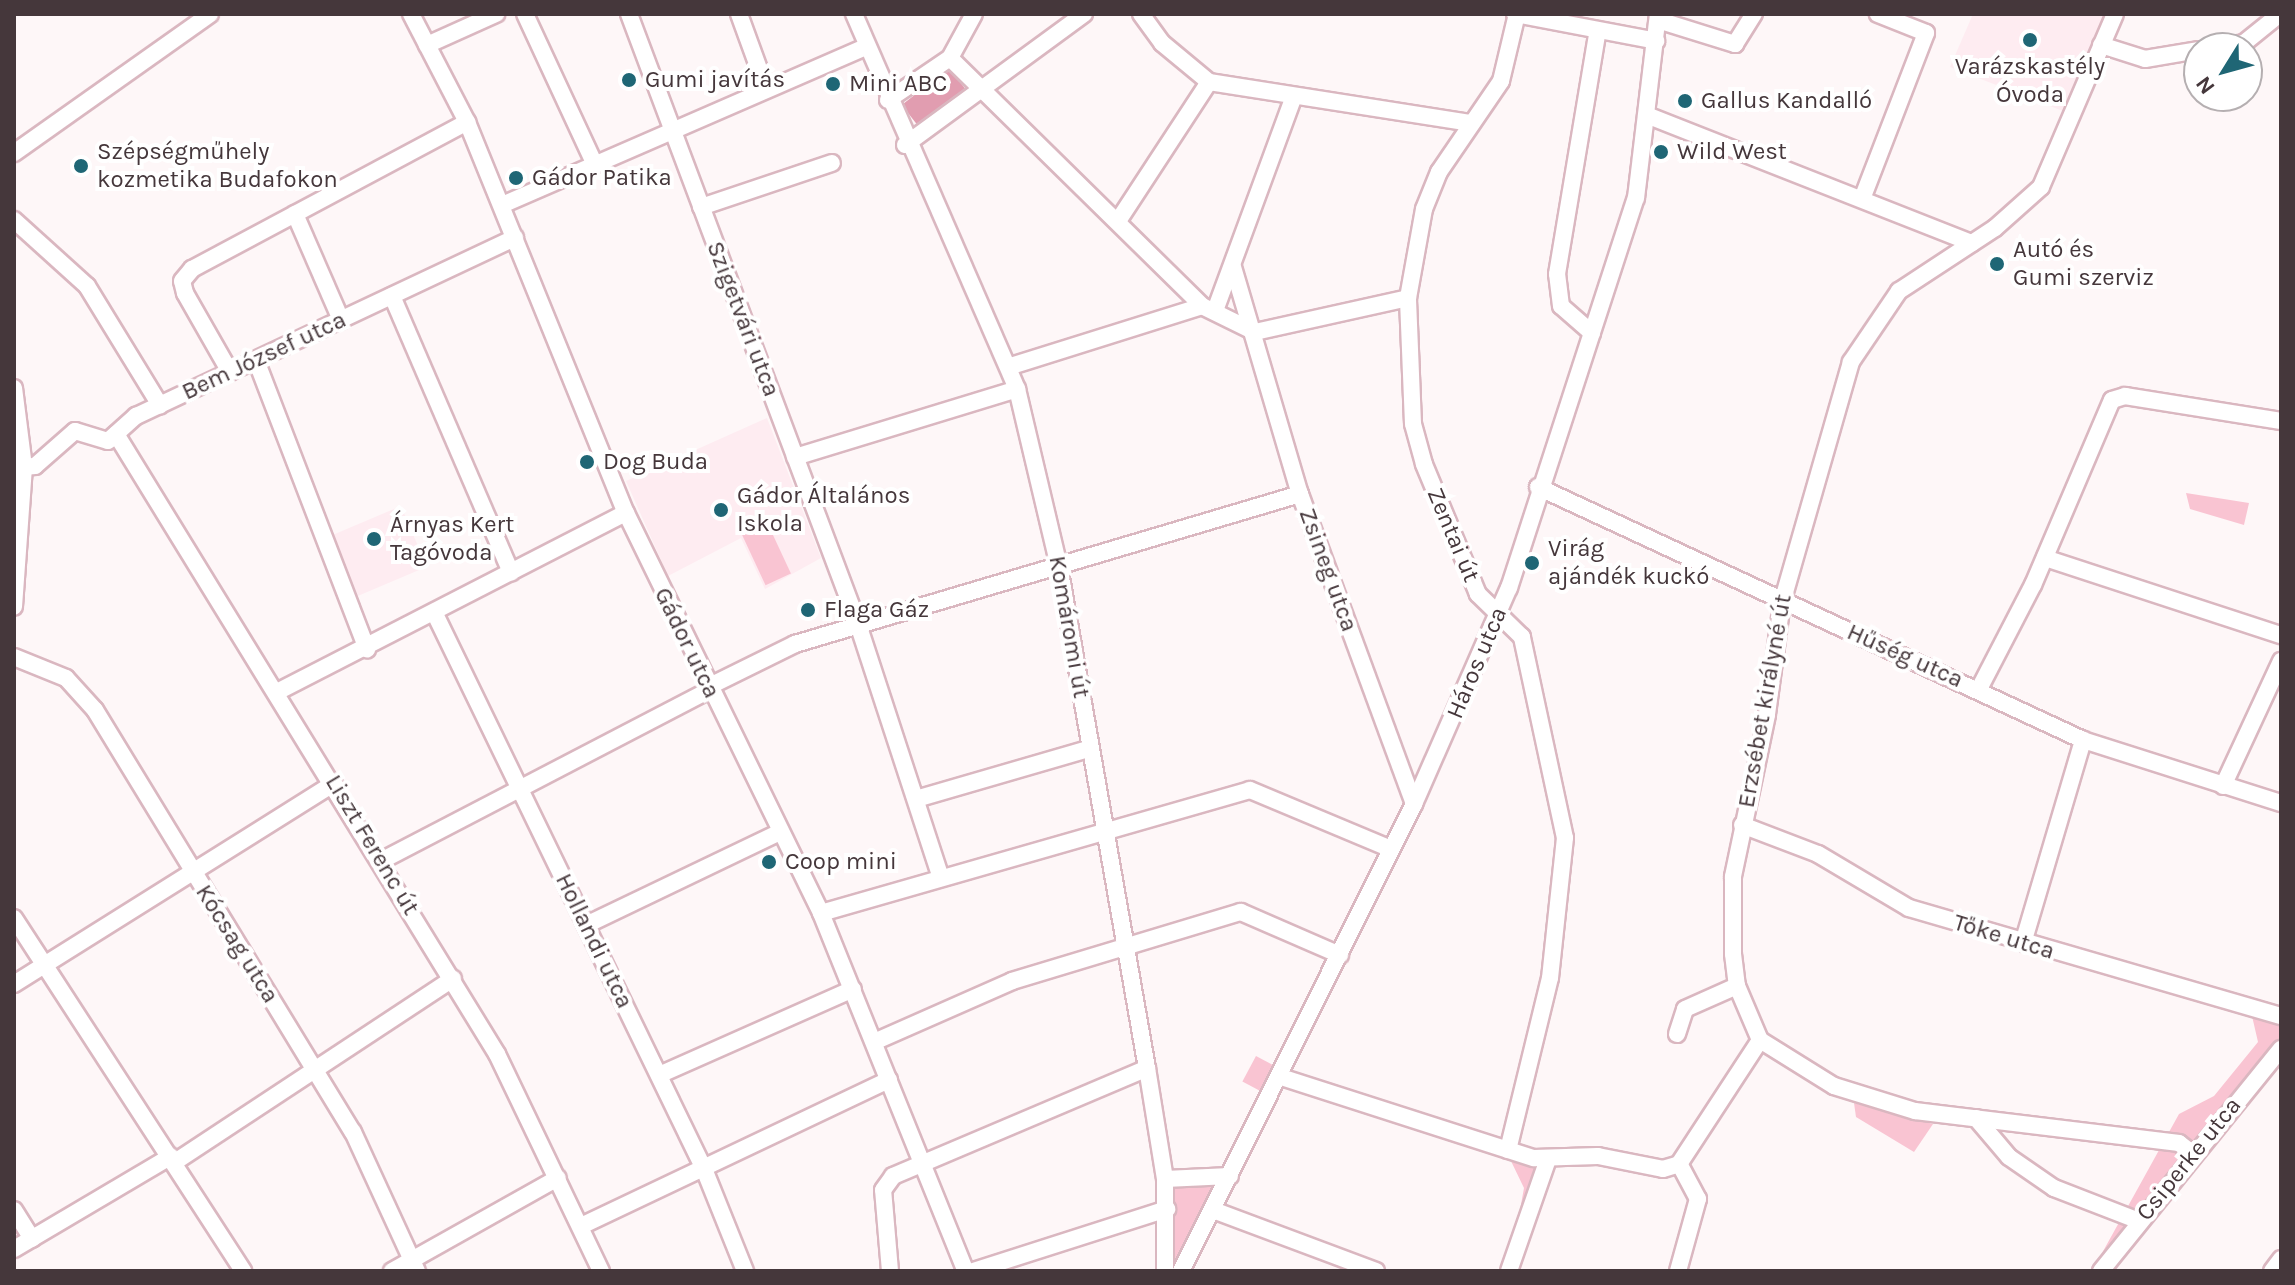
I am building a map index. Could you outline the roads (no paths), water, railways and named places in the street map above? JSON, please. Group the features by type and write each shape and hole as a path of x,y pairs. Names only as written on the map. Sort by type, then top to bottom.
{"street":[{"path":"14,153 210,14"},
{"name":"Gádor utca","path":"411,14 467,122 626,513 709,689 821,913 966,1271"},
{"path":"427,45 496,14"},
{"path":"525,14 595,165"},
{"name":"Szigetvári utca","path":"629,14 858,624 941,878"},
{"path":"739,14 766,88"},
{"name":"Komáromi út","path":"854,14 905,145 1011,366 1017,389 1059,566 1147,1068 1165,1179 1165,1271"},
{"path":"888,100 950,58 974,14"},
{"path":"905,145 1084,14"},
{"path":"1141,14 1183,65 1209,82 1293,99 1411,109 1470,123"},
{"path":"1516,14 1656,41"},
{"name":"Zentai út","path":"1508,1150 1550,978 1565,838 1522,637 1470,580 1424,464 1413,424 1408,298 1424,209 1470,123 1501,81 1516,14"},
{"path":"1658,17 1735,44 1754,14"},
{"path":"1862,199 1926,33 1878,14"},
{"name":"Erzsébet királyné út","path":"1760,1040 1737,986 1732,909 1742,825 1767,715 1782,602 1840,389 1864,335 1915,276 1972,243 2041,187 2115,14"},
{"path":"2258,32 2280,14"},
{"name":"Háros utca","path":"1181,1271 1281,1077 1414,804 1499,615 1538,487 1633,210 1649,116 1658,17"},
{"path":"1592,333 1561,306 1557,274 1598,30"},
{"path":"2101,45 2145,59 2183,53"},
{"path":"502,205 867,46"},
{"path":"950,58 1209,307 1255,332 1408,298"},
{"path":"1118,221 1209,82"},
{"path":"1011,366 1209,307 1233,267 1293,99"},
{"path":"1649,116 1972,243"},
{"path":"230,372 182,281 295,214 467,122"},
{"path":"701,207 832,163"},
{"path":"295,214 341,320"},
{"path":"14,220 87,286 160,405"},
{"name":"Bem József utca","path":"116,434 160,405 515,238"},
{"name":"Zsineg utca","path":"1233,267 1255,332 1300,494 1414,804"},
{"path":"392,296 511,572"},
{"path":"256,360 367,649"},
{"path":"14,388 21,460 14,607"},
{"path":"795,457 1017,389"},
{"path":"1979,689 2045,558 2112,400 2125,396 2281,421"},
{"path":"21,460 39,464 75,431 105,442 116,434"},
{"name":"Liszt Ferenc út","path":"116,434 279,691 453,979 558,1178 601,1271"},
{"name":"Hűség utca","path":"1538,487 1782,602 1979,689 2083,740 2281,803"},
{"path":"381,861 795,644 1300,494"},
{"path":"279,691 367,649 626,513"},
{"path":"2045,558 2281,635"},
{"name":"Hollandi utca","path":"435,614 704,1169 745,1271"},
{"name":"Kócsag utca","path":"14,657 55,671 87,697 193,874 316,1069 378,1178 415,1266"},
{"path":"2223,786 2281,661"},
{"path":"2023,943 2083,740"},
{"path":"916,799 1091,748"},
{"path":"14,984 334,783"},
{"path":"821,913 1105,828 1259,790 1391,849"},
{"name":"Tőke utca","path":"1742,825 1818,854 1909,908 2281,1016"},
{"path":"586,925 780,832"},
{"path":"874,1042 1012,981 1126,943 1251,913 1340,955"},
{"path":"14,918 243,1271"},
{"path":"14,1249 173,1159 453,979"},
{"path":"1677,1034 1685,1009 1737,986"},
{"path":"659,1075 853,989"},
{"path":"1281,1077 1508,1150 1548,1159 1598,1156 1663,1169 1679,1164 1760,1040 1863,1098 1976,1118 2179,1143 2193,1154"},
{"name":"Csiperke utca","path":"2101,1271 2281,1049"},
{"path":"890,1271 883,1190 893,1176 1147,1068"},
{"path":"581,1226 889,1080"},
{"path":"1976,1118 2009,1157 2054,1188 2139,1221"},
{"path":"1509,1271 1548,1159"},
{"path":"1678,1271 1698,1199 1679,1164"},
{"path":"1165,1179 1230,1176"},
{"path":"392,1271 415,1266 558,1178"},
{"path":"973,1271 1167,1209"},
{"path":"14,1210 32,1239"},
{"path":"1213,1210 1376,1271"},
{"path":"2272,1271 2281,1259"}],"place":[{"name":"Varázskastély Óvoda","path":"2030,40"},
{"name":"Gumi javítás","path":"629,80"},
{"name":"Mini ABC","path":"833,84"},
{"name":"Gallus Kandalló","path":"1685,101"},
{"name":"Wild West","path":"1661,152"},
{"name":"Szépségműhely kozmetika Budafokon","path":"81,166"},
{"name":"Gádor Patika","path":"516,178"},
{"name":"Autó és Gumi szerviz","path":"1997,264"},
{"name":"Dog Buda","path":"587,462"},
{"name":"Gádor Általános Iskola","path":"721,510"},
{"name":"Árnyas Kert Tagóvoda","path":"374,539"},
{"name":"Virág ajándék kuckó","path":"1532,563"},
{"name":"Flaga Gáz","path":"808,610"},
{"name":"Coop mini","path":"769,862"}]}
